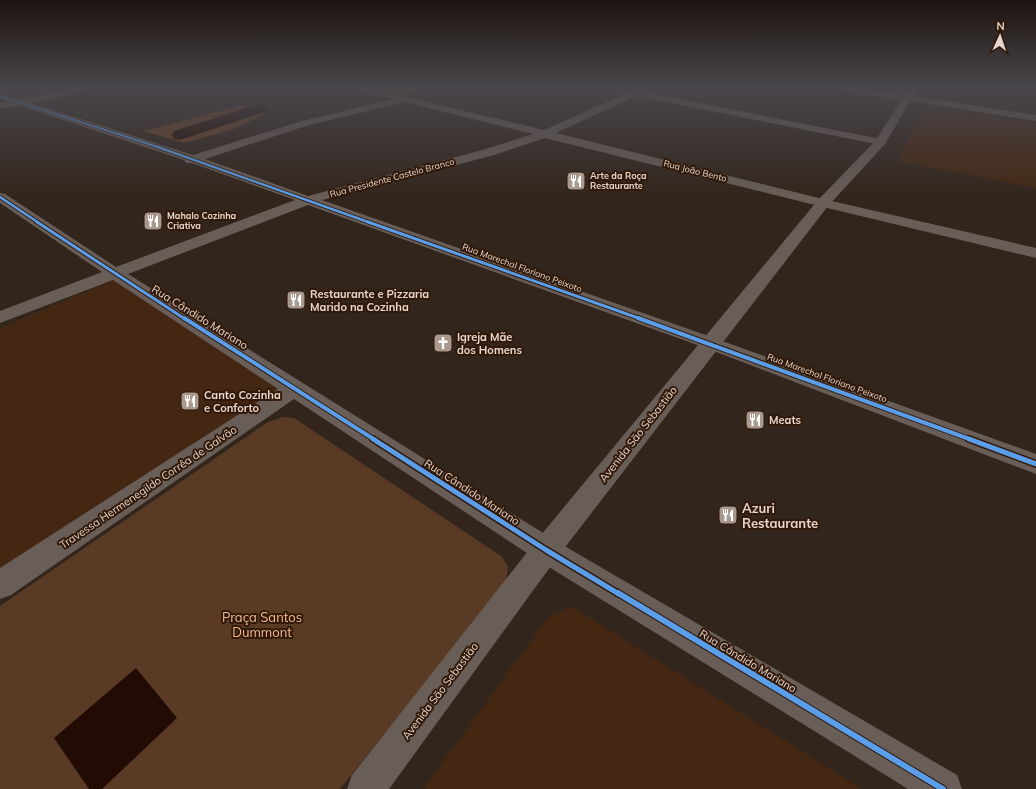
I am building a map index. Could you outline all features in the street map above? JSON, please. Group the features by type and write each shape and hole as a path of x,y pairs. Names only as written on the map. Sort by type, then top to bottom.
{"street":[{"name":"Rua Marechal Floriano Peixoto","path":"87,124 147,143 190,160 308,200 710,343 1036,464"},
{"path":"190,160 307,124"},
{"name":"Rua João Bento","path":"505,124 823,203 1036,253"},
{"name":"Rua Presidente Castelo Branco","path":"0,317 308,200 490,152 545,134 567,124"},
{"path":"787,124 881,142"},
{"name":"Avenida São Sebastião","path":"366,789 546,550 823,203 881,142 893,124"},
{"name":"Rua Cândido Mariano","path":"0,198 114,273 296,388 546,550 943,789"},
{"name":"Travessa Hermenegildo Corrêa de Galvão","path":"0,585 296,388"}],"shaded area":[{"path":"171,124 245,124 234,129 184,143 144,131"},
{"path":"917,124 1036,124 1036,188 897,161"},
{"path":"119,278 291,387 0,575 0,328"},
{"path":"571,606 862,789 423,789 549,616"},
{"path":"136,668 177,718 102,789 89,789 54,738"}],"green space":[{"name":"Praça Santos Dummont","path":"283,417 294,418 501,556 508,566 506,583 340,789 0,789 0,606 268,422"}],"waterway":[{"path":"180,135 214,124"}],"cycle path":[{"path":"87,124 147,143 710,343 1036,464"},
{"path":"0,197 114,273 546,550 943,789"}],"place":[{"name":"Arte da Roça Restaurante","path":"576,181"},
{"name":"Mahalo Cozinha Criativa","path":"153,221"},
{"name":"Restaurante e Pizzaria Marido na Cozinha","path":"296,300"},
{"name":"Igreja Mãe dos Homens","path":"443,343"},
{"name":"Canto Cozinha e Conforto","path":"190,401"},
{"name":"Meats","path":"755,420"},
{"name":"Azuri Restaurante","path":"728,515"}]}
